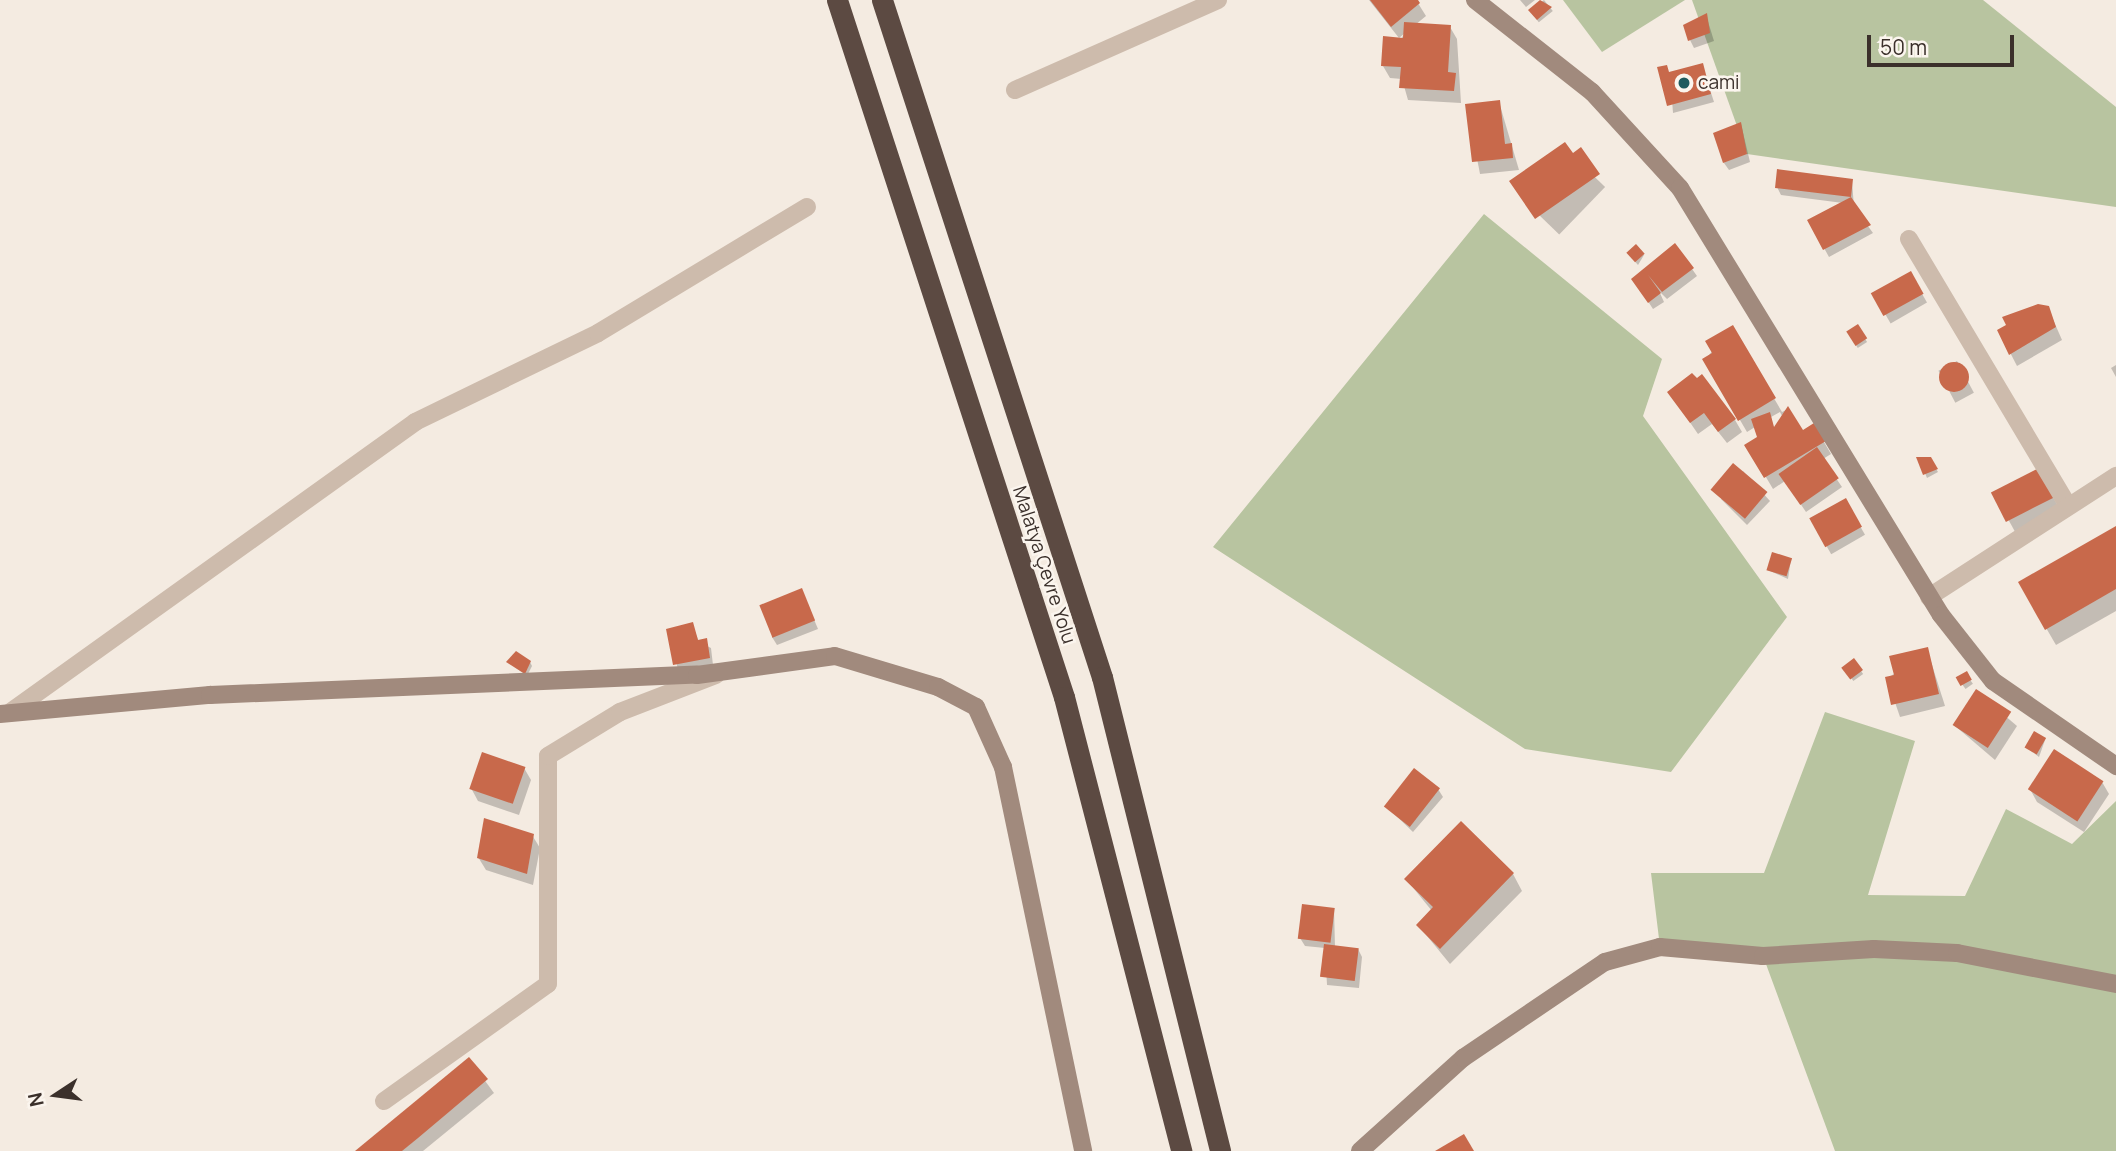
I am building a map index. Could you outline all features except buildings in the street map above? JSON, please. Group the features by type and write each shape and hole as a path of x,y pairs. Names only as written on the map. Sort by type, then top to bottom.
{"highway":[{"name":"Malatya Çevre Yolu","path":"837,0 1063,697 1181,1151"},
{"name":"Malatya Çevre Yolu","path":"882,0 1102,677 1220,1151"}],"street":[{"path":"1015,90 1218,0"},
{"path":"1475,0 1592,92 1680,188 1929,597 1993,681 2116,766"},
{"path":"5,714 415,422 598,333 807,207"},
{"path":"1909,239 2067,504"},
{"path":"1929,597 2067,504 2116,476"},
{"path":"5,714 210,695 723,672 835,656 873,663 976,707 1003,767 1083,1151"},
{"path":"383,1101 548,984 548,757 620,712 723,672"},
{"path":"1360,1151 1463,1058 1605,961 1660,947 1763,956 1874,949 1957,953 2116,984"}],"green space":[{"path":"1563,0 1685,0 1602,52"},
{"path":"1692,0 1983,0 2116,107 2116,207 1747,154"},
{"path":"1484,214 1662,359 1643,416 1787,617 1671,772 1525,749 1213,547"},
{"path":"1825,712 1915,741 1868,895 1965,896 2006,809 2072,844 2116,801 2116,1151 1835,1151 1763,956 1660,947 1651,873 1764,873"}],"place":[{"name":"cami","path":"1684,83"}]}
